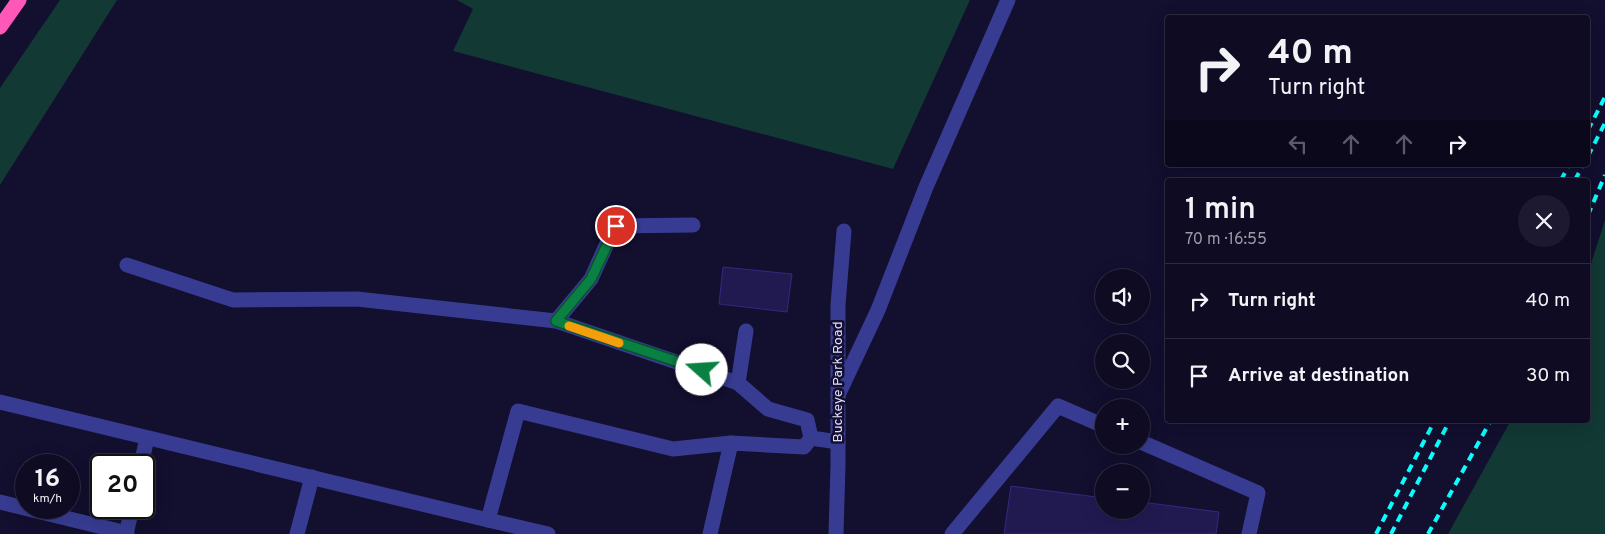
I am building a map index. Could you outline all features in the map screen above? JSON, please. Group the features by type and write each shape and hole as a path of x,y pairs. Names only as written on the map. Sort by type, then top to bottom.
{"highway":[{"path":"0,27 19,0"}],"street":[{"path":"838,395 878,310 926,187 1008,0"},
{"path":"556,321 591,279 616,226 694,225"},
{"name":"Buckeye Park Road","path":"836,534 838,305 844,231"},
{"path":"127,265 233,300 357,300 556,321 738,383 768,409 807,420 811,438 804,448 731,443 673,449 518,411 488,520"},
{"path":"738,383 746,331"},
{"path":"0,402 548,534"},
{"path":"952,534 1058,406 1095,422"},
{"path":"144,454 147,438"},
{"path":"811,438 838,442"},
{"path":"710,534 731,443"},
{"path":"1150,446 1258,493 1249,534"},
{"path":"296,534 312,478"},
{"path":"0,502 126,534 129,519"}],"green space":[{"path":"60,0 117,0 0,185 0,88"},
{"path":"457,0 970,0 893,169 453,51 473,9"},
{"path":"1605,220 1605,534 1448,534 1509,423 1590,423 1590,267"}],"building":[{"path":"723,267 792,274 787,312 719,304"},
{"path":"1011,486 1095,497 1095,519 1150,519 1150,503 1219,512 1216,534 1004,534"}],"railway":[{"path":"1590,126 1605,97"},
{"path":"1590,152 1605,123"},
{"path":"1562,178 1568,167"},
{"path":"1576,178 1582,167"},
{"path":"1590,210 1605,175"},
{"path":"1376,534 1433,423"},
{"path":"1391,534 1448,423"},
{"path":"1428,534 1489,423"}],"slow traffic":[{"path":"569,326 619,343"}],"route":[{"path":"616,226 591,279 556,321 702,370"}]}
